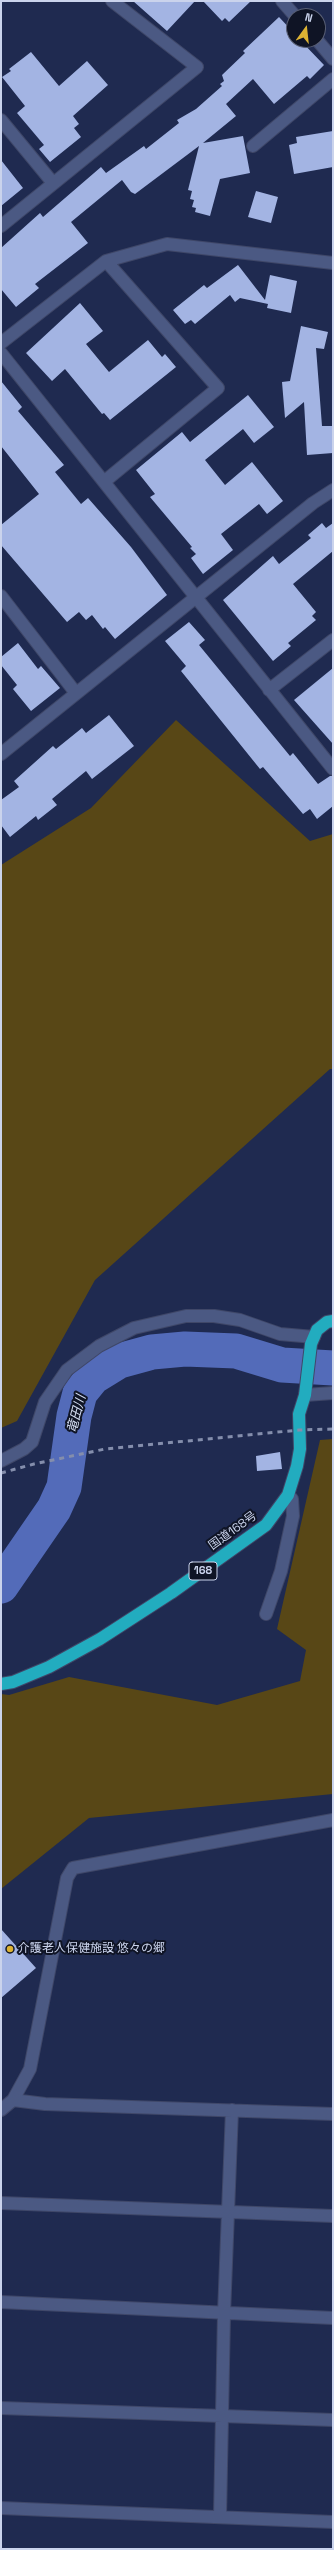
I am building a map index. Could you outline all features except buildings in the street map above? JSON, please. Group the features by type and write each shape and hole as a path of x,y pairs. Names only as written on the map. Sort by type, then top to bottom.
{"highway":[{"path":"312,1340 322,1326 333,1321"},
{"name":"国道168号","path":"1,1684 13,1682 49,1667 100,1639 171,1593 266,1525 288,1495 298,1466 300,1449 299,1414 305,1395 312,1340"}],"street":[{"path":"1,226 197,67 112,1"},
{"path":"323,48 333,59"},
{"path":"253,146 333,79"},
{"path":"1,120 53,183"},
{"path":"1,342 106,261 167,244 333,263"},
{"path":"104,481 218,388 106,261"},
{"path":"1,353 198,597 333,769"},
{"path":"1,754 75,692 198,597 313,503 333,490"},
{"path":"1,596 75,692"},
{"path":"270,690 333,640"},
{"path":"1,1461 24,1450 32,1442 45,1402 67,1370 99,1346 134,1328 186,1316 214,1316 240,1320 280,1334 312,1340"},
{"path":"305,1395 333,1394"},
{"path":"266,1614 281,1571 293,1516 292,1499 288,1495"},
{"path":"1,2110 13,2100 30,2069 67,1878 73,1868 333,1820"},
{"path":"13,2100 45,2104 333,2114"},
{"path":"220,2517 224,2314 232,2110"},
{"path":"1,2203 333,2216"},
{"path":"1,2302 224,2314 333,2318"},
{"path":"1,2408 333,2420"},
{"path":"1,2508 333,2522"}],"shaded area":[{"path":"176,720 310,841 333,834 333,1069 330,1069 95,1280 17,1421 1,1428 1,865 91,808"},
{"path":"333,1439 333,1794 89,1818 1,1889 1,1694 9,1695 69,1677 217,1705 300,1681 306,1650 277,1629 320,1440"}],"waterway":[{"name":"竜田川","path":"1,1586 54,1509 64,1487 74,1416 80,1393 93,1377 119,1361 152,1352 185,1349 236,1351 282,1365 333,1368"}],"railway":[{"path":"1,1473 34,1464 105,1449 299,1430 333,1429"}],"place":[{"name":"介護老人保健施設 悠々の郷","path":"10,1949"}]}
